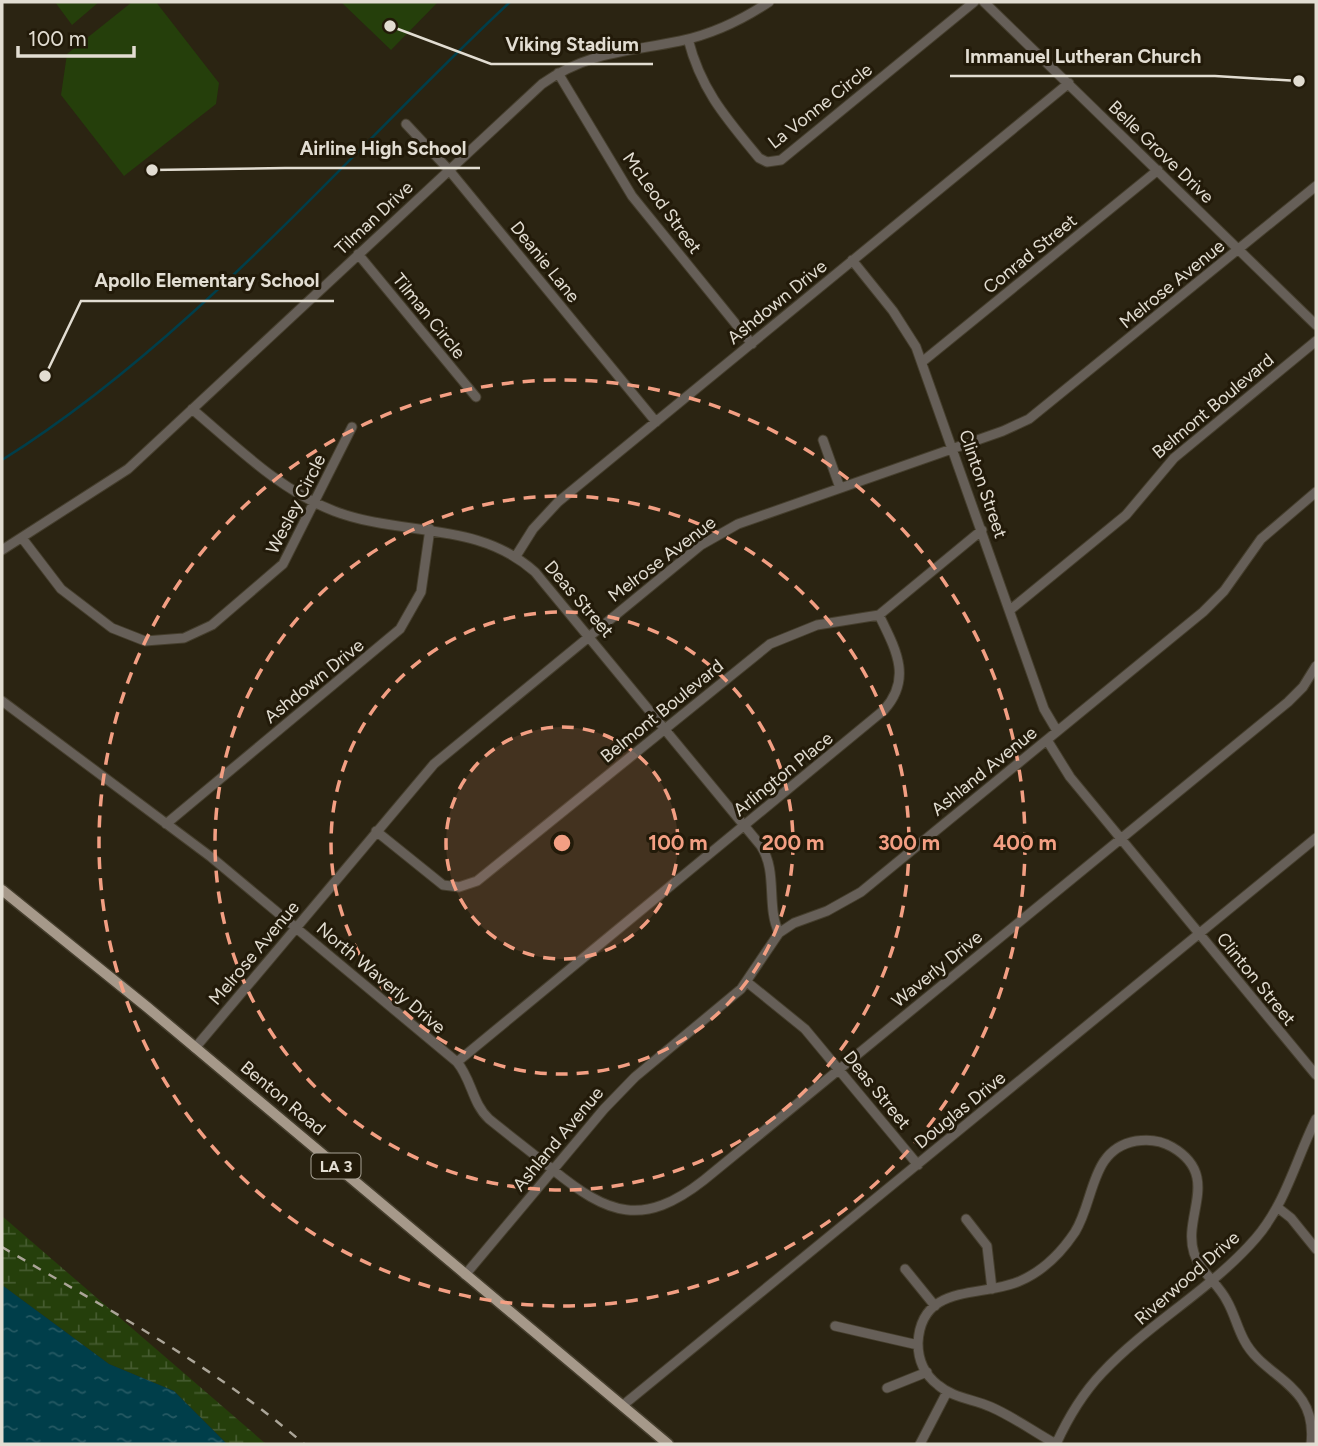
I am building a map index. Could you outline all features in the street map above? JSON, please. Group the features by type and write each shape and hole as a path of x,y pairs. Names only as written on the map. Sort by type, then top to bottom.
{"main road":[{"name":"Benton Road","path":"2,890 668,1444"}],"street":[{"name":"Tilman Drive","path":"2,550 122,474 530,94 558,73 600,54 688,39 732,24 769,2"},
{"name":"La Vonne Circle","path":"688,39 698,74 707,92 759,158 772,163 780,160 974,2"},
{"name":"Belle Grove Drive","path":"984,2 1316,325"},
{"name":"McLeod Street","path":"558,73 637,203 752,344"},
{"name":"Ashdown Drive","path":"516,556 533,529 558,502 1069,83"},
{"name":"Deanie Lane","path":"406,124 449,170 656,422"},
{"name":"Conrad Street","path":"922,362 1158,170"},
{"name":"Melrose Avenue","path":"195,1048 376,831 445,753 715,536 738,524 1003,431 1041,411 1316,186"},
{"name":"Tilman Circle","path":"358,254 476,397"},
{"name":"Clinton Street","path":"852,261 907,330 922,362 1044,709 1057,732"},
{"name":"Belmont Boulevard","path":"1010,610 1126,515 1174,457 1316,341"},
{"name":"Deas Street","path":"192,409 271,475 316,503 373,522 477,538 516,556 544,580 745,825 767,857 774,920 779,933"},
{"name":"Wesley Circle","path":"22,538 61,589 112,628 145,641 174,641 205,630 277,570 294,547 352,427"},
{"path":"823,440 840,488"},
{"name":"Ashland Avenue","path":"465,1275 625,1086 747,982 779,933 794,923 835,907 861,892 1057,732 1212,604 1232,581 1261,539 1316,492"},
{"name":"Ashdown Drive","path":"166,824 400,629 421,592 430,529"},
{"path":"879,615 982,530"},
{"name":"Belmont Boulevard","path":"376,831 435,881 450,887 467,885 498,866 778,639 817,625 879,615"},
{"name":"Arlington Place","path":"457,1062 877,717 894,698 900,683 901,666 879,615"},
{"name":"Waverly Drive","path":"552,1170 581,1193 610,1207 633,1210 665,1204 698,1185 1288,702 1303,687 1316,666"},
{"name":"North Waverly Drive","path":"2,701 166,824 457,1062 466,1073 482,1113 552,1170"},
{"name":"Clinton Street","path":"1047,740 1070,777 1315,1076"},
{"name":"Douglas Drive","path":"622,1406 1316,838"},
{"name":"Deas Street","path":"747,982 805,1029 918,1165"},
{"name":"Riverwood Drive","path":"1056,1444 1078,1402 1102,1373 1245,1251 1277,1207 1316,1119"},
{"path":"1056,1444 995,1409 947,1392 921,1364 918,1345 924,1320 935,1306 961,1292 992,1289 1021,1281 1050,1261 1082,1221 1095,1177 1105,1159 1128,1143 1149,1140 1173,1147 1187,1160 1196,1176 1199,1192 1192,1245 1198,1263 1228,1302 1252,1353 1295,1381 1307,1394 1315,1412 1315,1435 1311,1444"},
{"path":"1277,1207 1291,1218 1316,1249"},
{"path":"966,1219 987,1246 992,1289"},
{"path":"905,1269 935,1306"},
{"path":"835,1326 918,1345"},
{"path":"887,1388 926,1372"},
{"path":"919,1444 947,1392"}],"green space":[{"path":"55,2 99,2 72,25"},
{"path":"132,2 156,2 219,83 216,104 124,176 61,95 67,54"},
{"path":"341,2 438,2 391,50"},
{"path":"2,1216 266,1444 227,1444 174,1391 109,1364 2,1285"}],"water":[{"path":"2,1285 109,1364 174,1391 227,1444 2,1444"}],"waterway":[{"path":"2,460 72,412 139,359 203,303 510,2"}],"railway":[{"path":"2,1247 196,1363 233,1388 304,1444"}],"place":[{"name":"Viking Stadium","path":"390,26"},
{"name":"Immanuel Lutheran Church","path":"1299,81"},
{"name":"Airline High School","path":"152,170"},
{"name":"Apollo Elementary School","path":"45,376"}]}
